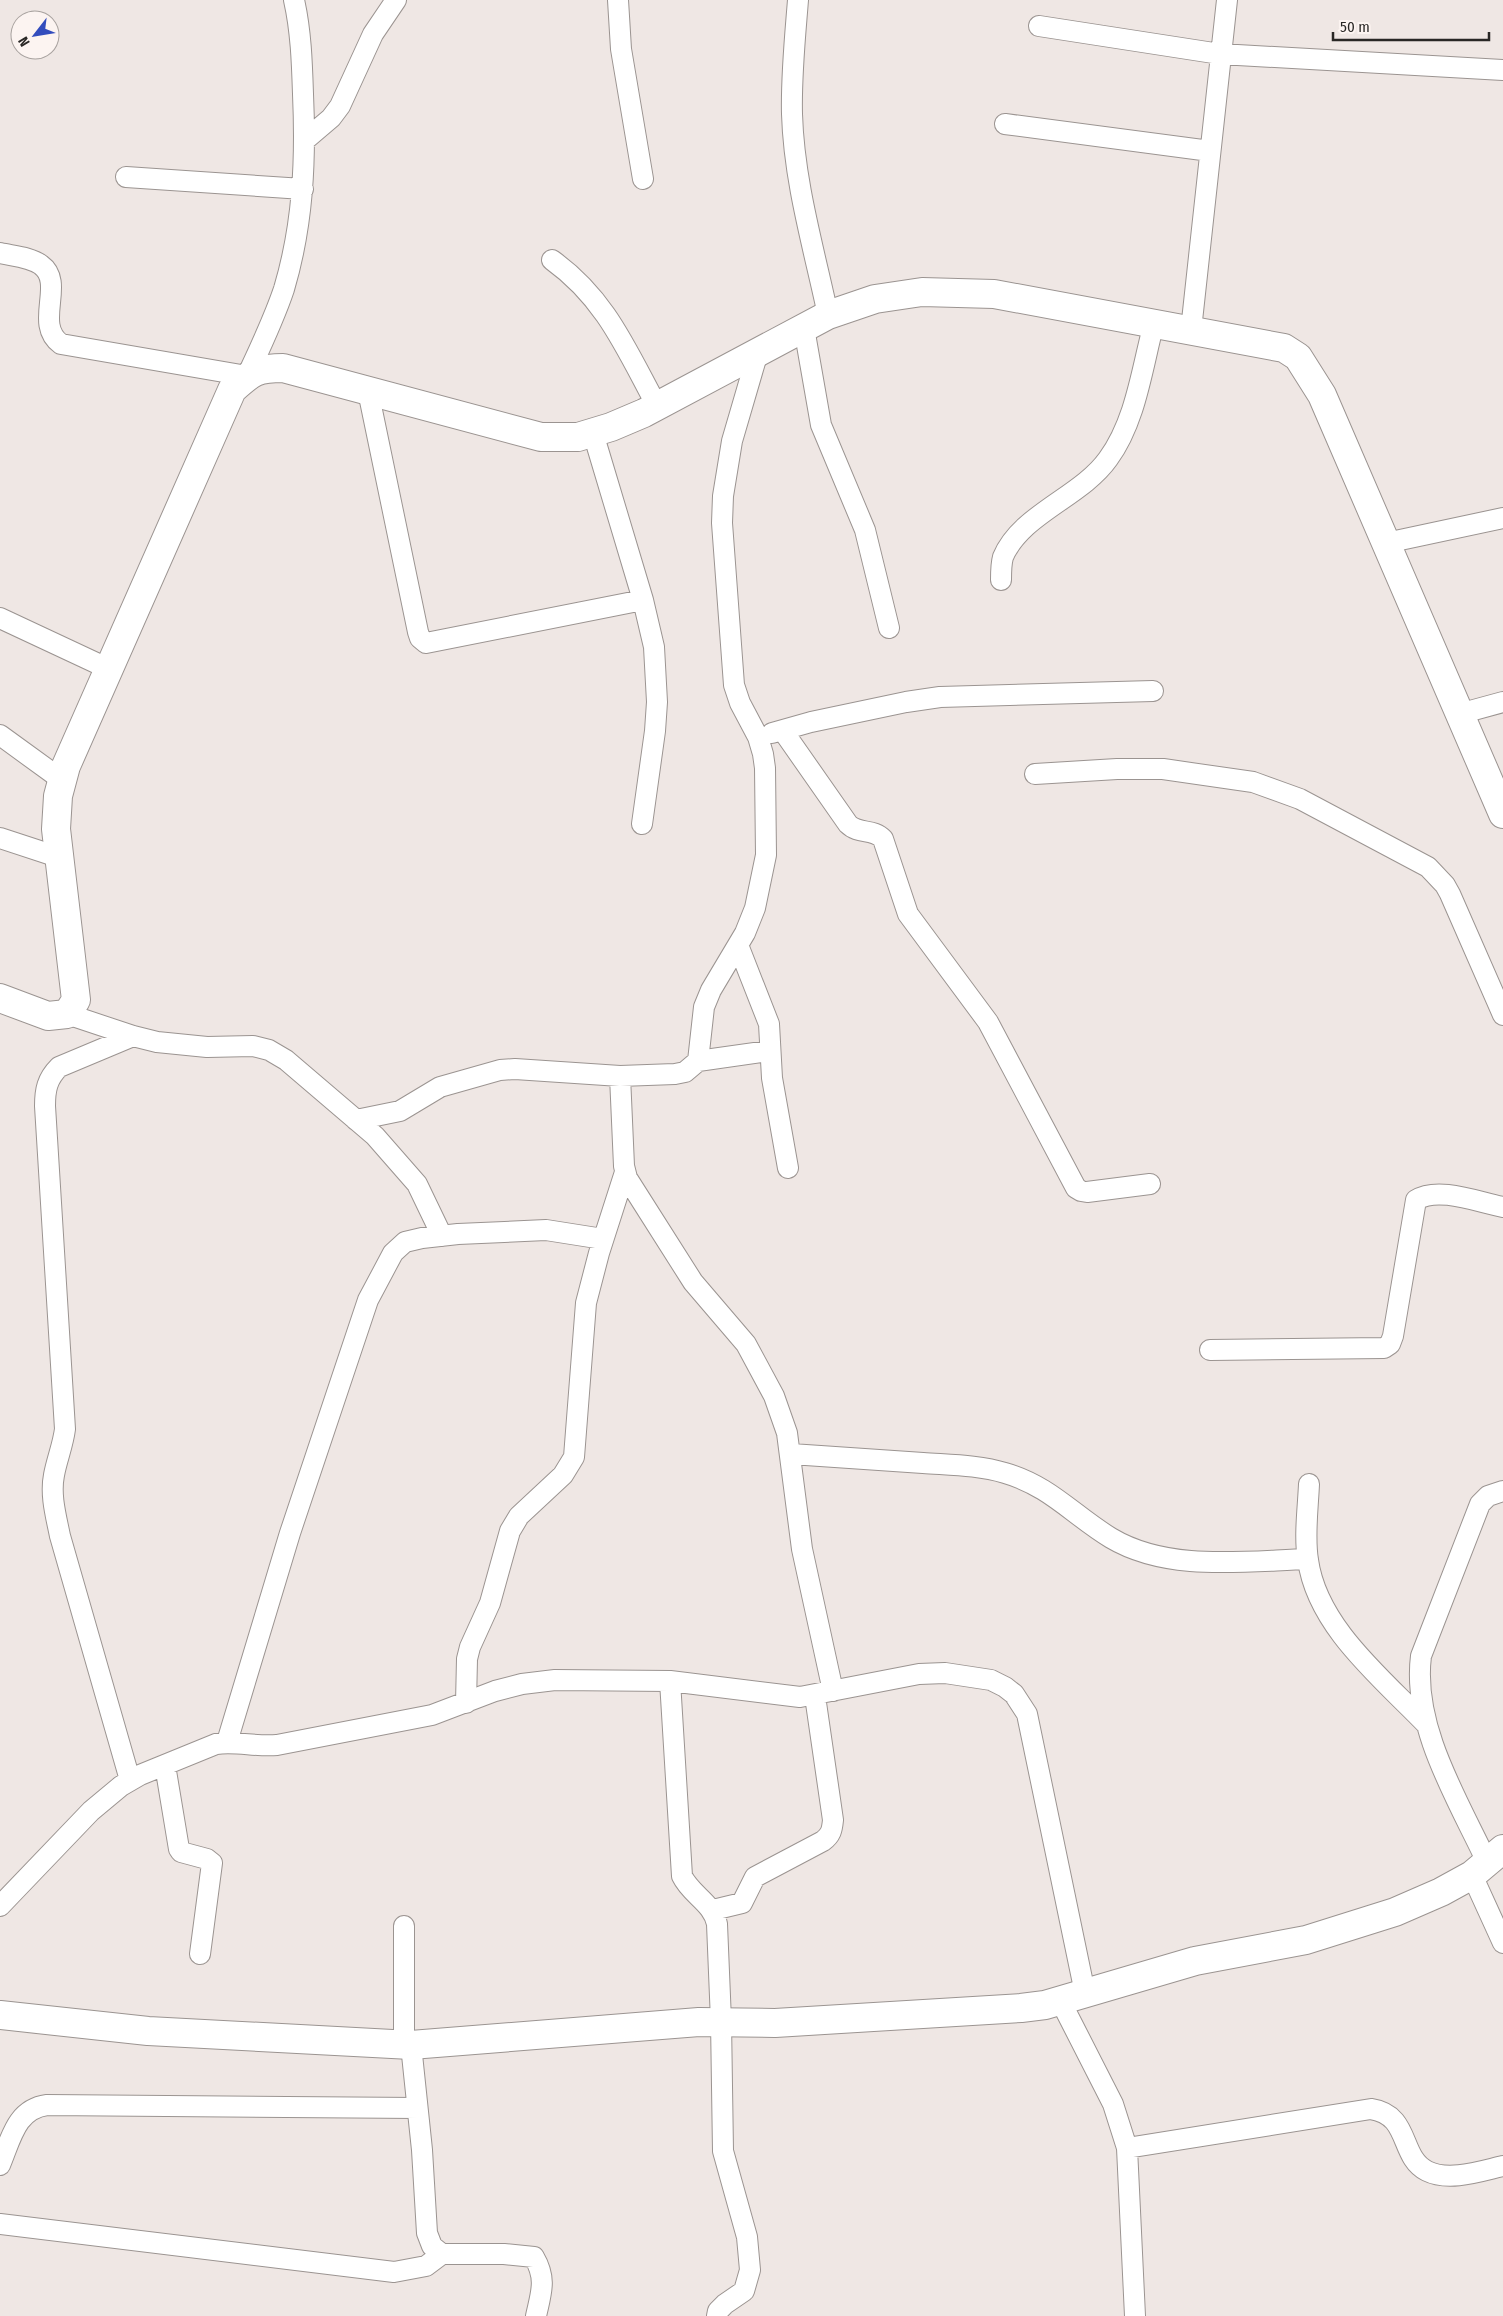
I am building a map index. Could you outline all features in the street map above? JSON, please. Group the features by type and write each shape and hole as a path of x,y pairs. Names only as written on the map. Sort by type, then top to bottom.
{"street":[{"path":"247,376 273,319 284,288 300,216 303,189 304,141 302,59 298,18 294,0"},
{"path":"304,141 331,118 340,106 373,34 396,0"},
{"path":"618,0 621,49 643,179"},
{"path":"798,0 792,73 794,147 828,316"},
{"path":"1191,330 1227,0"},
{"path":"1039,26 1220,54 1503,70"},
{"path":"1005,124 1210,151"},
{"path":"126,177 303,189"},
{"path":"0,253 33,261 42,265 48,273 51,282 49,323 54,338 61,344 247,376"},
{"path":"552,260 571,274 603,309 657,406"},
{"path":"67,1014 76,1000 56,830 58,796 66,766 232,390 247,376 262,368 283,368 541,437 578,437 611,428 657,406 828,316 875,300 922,292 994,294 1284,348 1298,357 1322,395 1503,814"},
{"path":"1000,580 1002,559 1018,534 1094,475 1119,443 1133,405 1154,323"},
{"path":"804,328 821,425 865,530 889,628"},
{"path":"698,1061 704,1007 711,990 738,945 755,908 766,855 765,768 758,737 740,703 734,685 722,523 726,467 758,352"},
{"path":"368,391 418,632 420,638 426,643 644,600"},
{"path":"593,432 644,600 654,648 657,702 642,824"},
{"path":"1386,542 1503,518"},
{"path":"0,618 109,669"},
{"path":"758,737 811,722 940,698 1153,691"},
{"path":"1459,714 1503,702"},
{"path":"783,731 848,824 857,831 874,833 883,839 908,914 988,1022 1076,1188 1087,1192 1150,1184"},
{"path":"0,735 62,780"},
{"path":"1035,774 1117,769 1163,769 1253,782 1300,799 1436,873 1450,894 1503,1016"},
{"path":"0,838 58,856"},
{"path":"738,945 769,1024 769,1051 775,1099 788,1168"},
{"path":"0,998 48,1016 67,1014 133,1036 180,1045 253,1046 269,1050 286,1060 376,1136 417,1184 442,1236"},
{"path":"130,1780 54,1510 52,1491 54,1475 65,1429 45,1097 46,1088 52,1075 58,1068 133,1036"},
{"path":"356,1120 400,1111 440,1087 500,1070 514,1069 620,1076 675,1074 685,1072 698,1061 769,1051"},
{"path":"620,1076 625,1172 630,1184 693,1282 746,1344 756,1360 782,1415 791,1454 802,1549 824,1693 833,1820 829,1837 755,1877 742,1903 713,1910"},
{"path":"466,1702 467,1659 470,1647 490,1603 510,1531 519,1516 563,1475 574,1457 586,1302 603,1238 625,1172"},
{"path":"1210,1350 1384,1348 1390,1344 1393,1336 1416,1200 1424,1195 1440,1194 1503,1206"},
{"path":"227,1742 290,1533 368,1300 393,1252 405,1242 442,1236 546,1230 603,1238"},
{"path":"791,1454 971,1467 1004,1473 1043,1489 1112,1538 1136,1549 1159,1555 1213,1562 1308,1559"},
{"path":"1309,1484 1308,1559 1319,1598 1343,1636 1427,1725"},
{"path":"1503,1491 1488,1496 1480,1504 1421,1656 1420,1684 1427,1725 1433,1746 1487,1862 1503,1943"},
{"path":"0,1906 91,1811 130,1780 216,1744 227,1742 260,1746 277,1745 432,1714 495,1691 522,1684 555,1680 670,1681 791,1696 824,1693 919,1674 945,1673 991,1680 1014,1694 1027,1714 1072,1997 1113,2104 1127,2148 1135,2316"},
{"path":"670,1681 682,1876 689,1889 713,1910 717,1924 723,2150 747,2237 750,2270 744,2291 725,2304 718,2311 717,2316"},
{"path":"165,1765 179,1849 181,1852 208,1859 212,1863 200,1954"},
{"path":"0,2016 148,2031 408,2044 721,2021 775,2023 1021,2008 1072,1997 1195,1962 1306,1940 1395,1912 1441,1892 1487,1862"},
{"path":"404,1926 408,2044 417,2108 427,2233 432,2246 442,2254"},
{"path":"0,2165 23,2114 34,2107 47,2105 417,2108"},
{"path":"1127,2148 1370,2109 1382,2111 1393,2118 1418,2163 1427,2171 1454,2175 1503,2166"},
{"path":"0,2224 394,2272 426,2266 442,2254 504,2254 534,2257 542,2269 543,2284 536,2316"}]}
